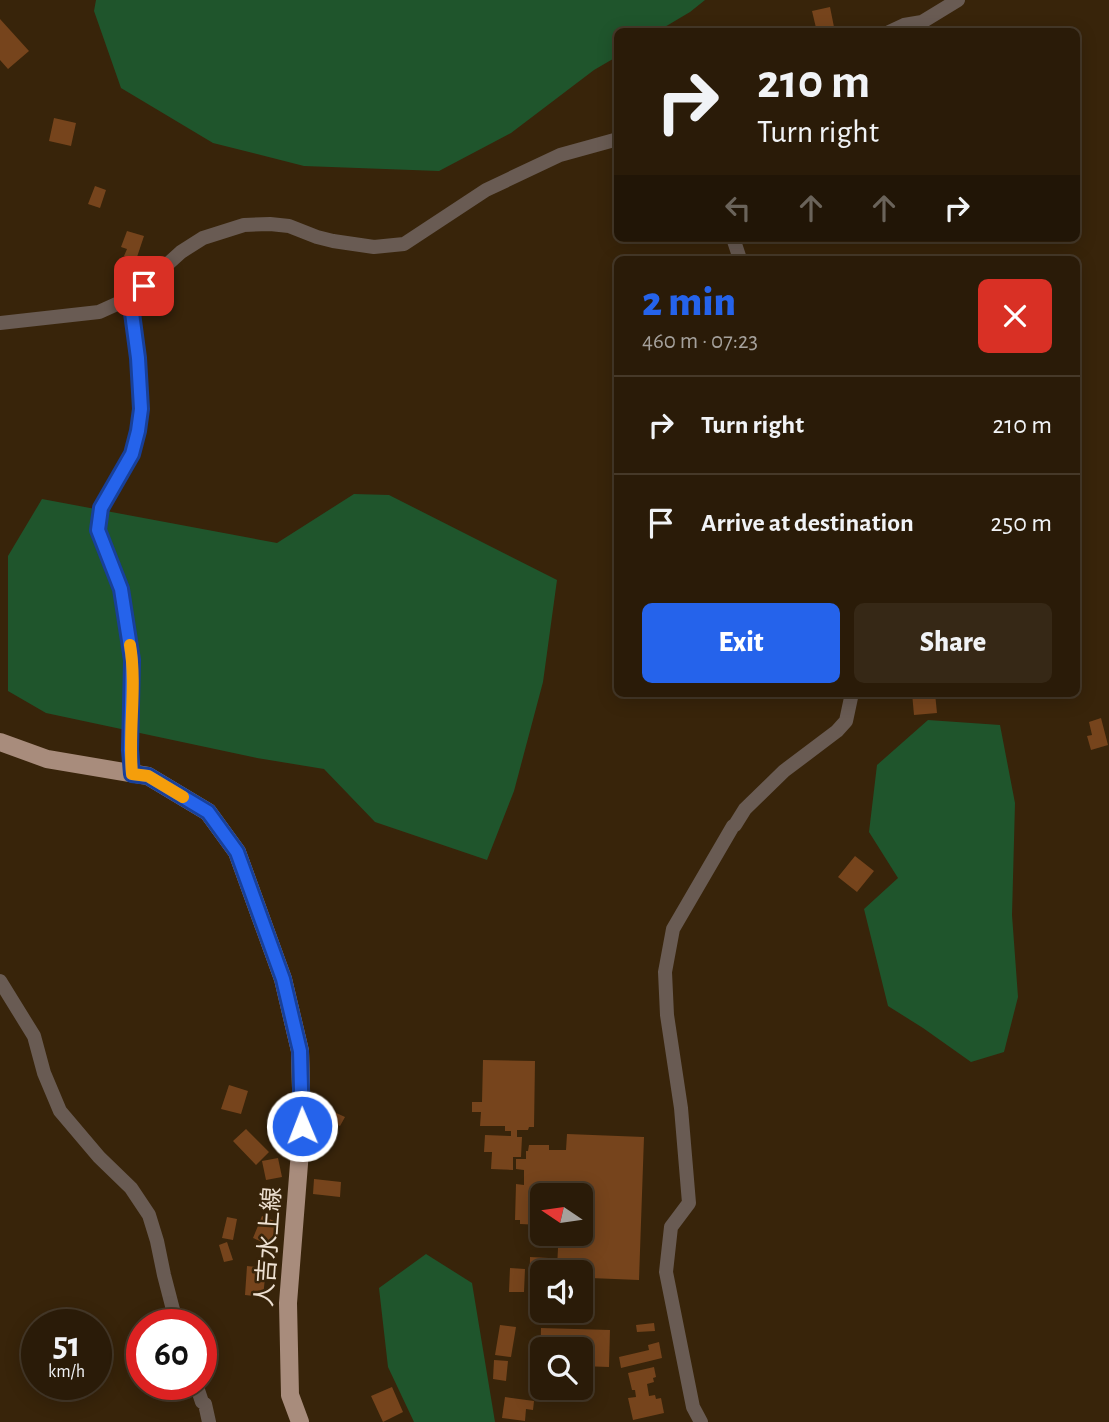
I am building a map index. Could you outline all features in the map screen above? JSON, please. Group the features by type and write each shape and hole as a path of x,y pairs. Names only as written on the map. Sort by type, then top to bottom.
{"main road":[{"name":"人吉水上線","path":"0,742 47,760 148,776 208,812 237,852 283,979 300,1051 302,1126 288,1303 290,1395 300,1422"}],"street":[{"path":"898,28 922,22 958,0"},
{"path":"0,323 99,312 130,298 181,252 203,238 244,225 289,226 317,237 374,247 404,243 498,185 560,155 614,140"},
{"path":"130,298 138,358 141,409 138,431 132,454 101,508 98,530 121,589 132,660 132,774"},
{"path":"701,1422 693,1407 666,1272 671,1227 689,1203 681,1108 667,1015 665,972 673,929 733,826 746,809 785,771 837,731 846,721 851,697"},
{"path":"0,981 34,1036 44,1073 60,1111 99,1157 131,1188 149,1215 173,1309"},
{"path":"201,1400 205,1404 209,1422"}],"green space":[{"path":"96,0 705,0 663,28 614,28 614,58 594,70 511,133 439,171 304,166 213,143 121,88 94,11"},
{"path":"354,494 389,495 557,580 543,682 514,791 487,860 375,822 324,769 257,758 46,713 8,691 8,556 42,499 277,543"},
{"path":"928,720 1000,725 1015,803 1012,915 1018,997 1004,1052 971,1062 888,1006 864,909 898,878 869,832 877,765"},
{"path":"426,1254 472,1283 495,1422 414,1422 388,1367 379,1288"}],"building":[{"path":"830,7 834,28 816,28 812,11"},
{"path":"0,19 29,51 8,69 0,60"},
{"path":"54,118 76,123 71,146 49,141"},
{"path":"95,186 106,190 100,208 88,204"},
{"path":"127,231 144,236 136,260 124,256 127,249 121,247"},
{"path":"912,697 935,697 937,713 914,715"},
{"path":"1101,718 1108,745 1091,750 1087,736 1092,735 1089,722"},
{"path":"855,856 874,871 857,892 838,877"},
{"path":"483,1060 535,1061 534,1127 517,1130 517,1137 522,1137 521,1157 513,1157 513,1170 491,1169 492,1152 484,1152 485,1135 511,1136 511,1131 505,1131 505,1126 480,1126 481,1112 472,1112 472,1102 482,1102"},
{"path":"229,1085 248,1091 241,1114 221,1109"},
{"path":"334,1112 345,1117 340,1126 329,1120"},
{"path":"246,1129 269,1152 256,1165 233,1141"},
{"path":"567,1134 644,1137 639,1280 593,1278 593,1260 557,1260 558,1248 593,1246 593,1183 530,1183 530,1224 520,1224 520,1220 515,1220 516,1184 524,1185 524,1170 516,1169 516,1159 526,1159 529,1145 549,1145 549,1150 566,1150"},
{"path":"278,1158 282,1177 266,1180 262,1161"},
{"path":"314,1179 341,1182 340,1197 313,1194"},
{"path":"262,1216 279,1223 269,1245 253,1238"},
{"path":"227,1217 237,1219 233,1240 222,1238"},
{"path":"227,1242 233,1260 224,1262 219,1245"},
{"path":"530,1257 549,1258 530,1260 529,1309"},
{"path":"247,1266 266,1268 263,1297 245,1295"},
{"path":"510,1268 525,1269 524,1292 509,1292"},
{"path":"654,1323 655,1331 637,1332 636,1325"},
{"path":"500,1325 516,1327 511,1357 495,1355"},
{"path":"541,1328 610,1330 609,1367 593,1366 593,1337 541,1337"},
{"path":"659,1342 662,1358 621,1368 619,1357 649,1350 648,1345"},
{"path":"494,1360 508,1361 506,1381 493,1379"},
{"path":"654,1367 654,1382 647,1384 649,1396 661,1398 664,1413 633,1420 628,1398 636,1397 628,1373"},
{"path":"392,1387 403,1412 383,1422 371,1396"},
{"path":"505,1397 534,1401 533,1410 526,1409 525,1421 502,1418"}],"slow traffic":[{"path":"130,645 132,774 148,776 183,797"}],"route":[{"path":"144,286 130,298 138,358 141,409 138,431 132,454 101,508 98,530 121,589 132,660 132,774 148,776 208,812 237,852 283,979 300,1051 302,1126"}]}
